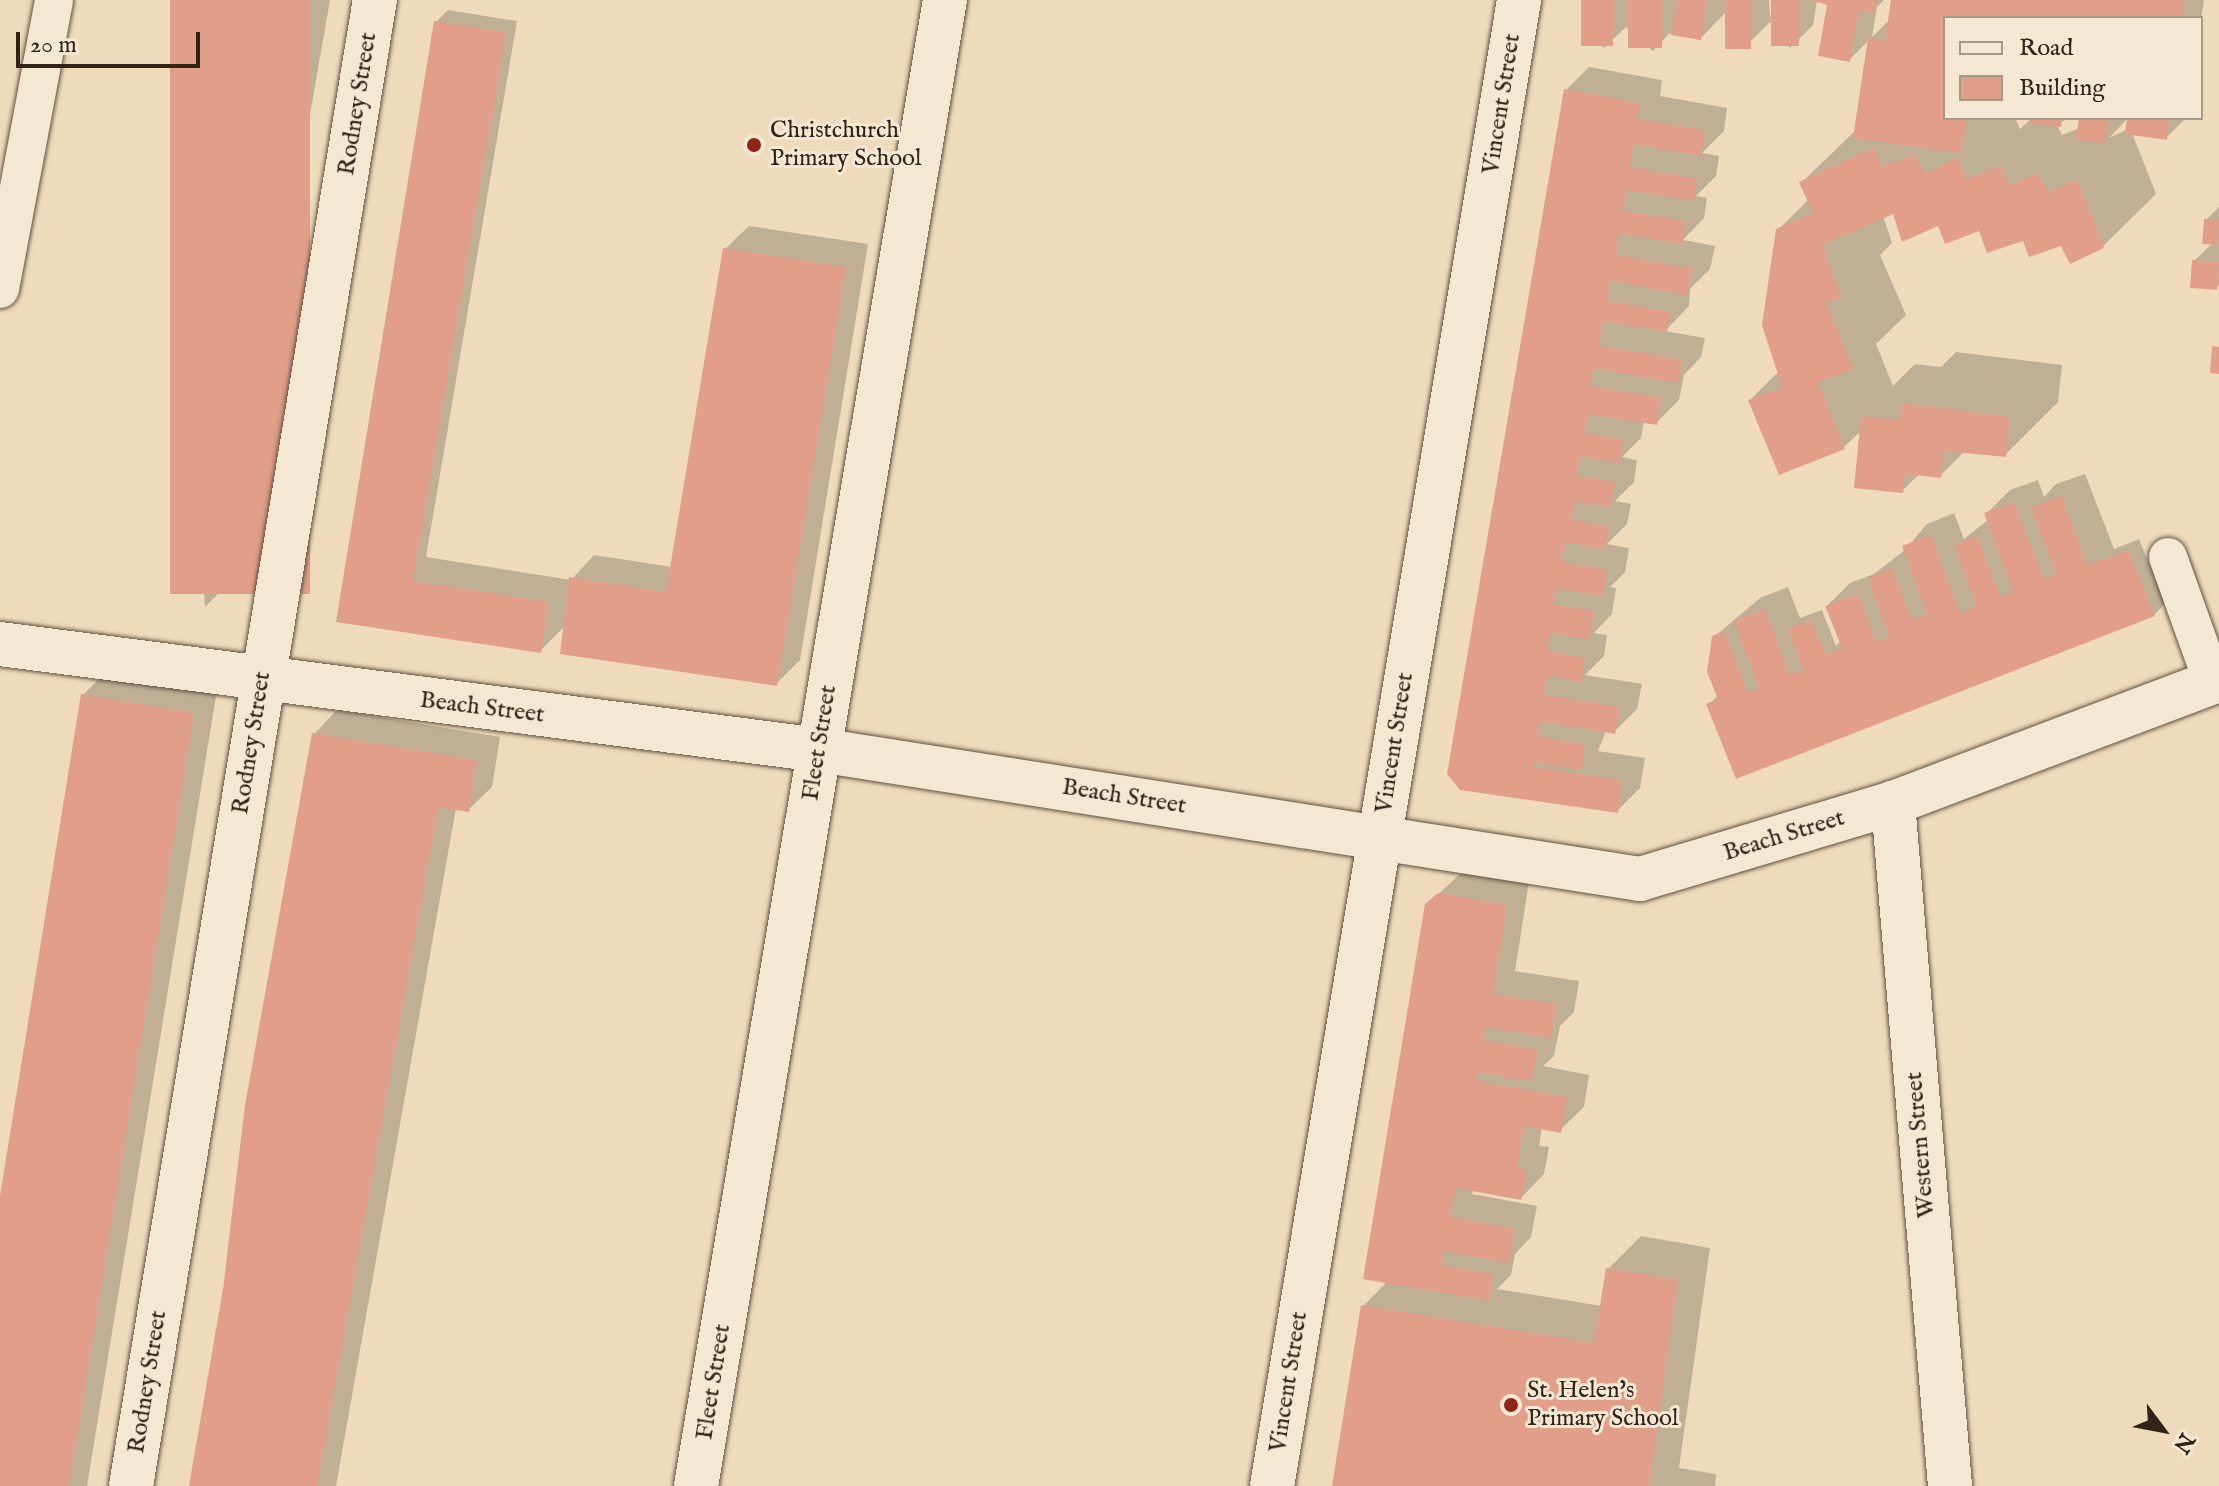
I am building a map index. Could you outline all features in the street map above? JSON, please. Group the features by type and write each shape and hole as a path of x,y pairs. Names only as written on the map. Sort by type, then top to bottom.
{"street":[{"name":"Rodney Street","path":"131,1486 375,0"},
{"name":"Fleet Street","path":"696,1486 945,0"},
{"name":"Vincent Street","path":"1272,1486 1519,0"},
{"name":"Beach Street","path":"0,644 262,681 819,750 1640,879 1893,803 2216,681"},
{"name":"Western Street","path":"1893,803 1950,1486"}],"lane":[{"path":"0,289 54,0"},
{"path":"2168,557 2216,681"}],"building":[{"path":"170,0 310,0 310,594 170,594"},
{"path":"1581,0 1613,0 1613,46 1581,46"},
{"path":"1628,0 1662,0 1662,48 1628,48"},
{"path":"1677,0 1707,0 1701,40 1671,35"},
{"path":"1725,0 1751,0 1751,49 1725,49"},
{"path":"1771,0 1799,0 1799,46 1771,46"},
{"path":"1811,0 1877,0 1874,13 1858,10 1850,62 1818,56 1827,5"},
{"path":"1891,0 2184,0 2182,16 1943,16 1943,120 1967,120 1961,153 1853,138 1868,38 1885,41"},
{"path":"434,21 506,32 413,581 548,602 541,653 336,622"},
{"path":"1564,89 1640,103 1637,119 1705,130 1701,156 1634,144 1629,167 1697,179 1694,201 1627,190 1623,211 1685,221 1682,244 1619,233 1616,255 1693,269 1687,295 1611,281 1607,301 1670,312 1667,332 1603,321 1599,346 1683,360 1678,383 1593,368 1590,386 1661,398 1657,425 1588,414 1584,433 1623,439 1619,463 1580,456 1577,476 1615,482 1611,507 1574,501 1571,520 1609,527 1605,549 1565,542 1561,562 1607,570 1603,597 1557,588 1554,605 1594,611 1589,640 1550,633 1547,651 1585,658 1581,682 1547,675 1544,695 1620,707 1615,734 1540,721 1537,736 1585,745 1582,770 1533,762 1533,767 1622,780 1618,813 1460,790 1447,774"},
{"path":"2030,120 2062,120 2061,127 2029,123"},
{"path":"2079,120 2109,120 2105,143 2076,140"},
{"path":"2127,120 2169,120 2167,140 2125,134"},
{"path":"1874,147 1882,166 1915,154 1925,174 1957,158 1967,180 2000,165 2009,186 2039,173 2048,193 2077,179 2104,248 2070,264 2061,246 2029,257 2023,241 1987,253 1979,231 1945,244 1938,226 1902,242 1893,214 1822,245 1841,297 1826,303 1854,369 1818,382 1845,449 1779,475 1748,400 1782,387 1762,325 1776,229 1813,213 1799,182"},
{"path":"2204,219 2219,220 2217,245 2202,244"},
{"path":"723,248 846,267 777,686 560,654 569,577 666,592"},
{"path":"2192,260 2219,262 2217,290 2190,288"},
{"path":"2212,346 2219,347 2219,374 2210,373"},
{"path":"1902,403 2010,417 2006,457 1944,451 1941,478 1905,474 1903,493 1854,488 1861,416 1900,420"},
{"path":"2062,496 2087,565 2128,550 2155,616 1736,779 1706,704 1718,699 1707,672 1712,636 1724,631 1747,692 1759,687 1734,621 1765,609 1790,675 1804,671 1787,629 1811,620 1825,654 1842,648 1825,606 1858,594 1876,641 1889,637 1868,578 1892,568 1912,620 1927,614 1902,546 1931,535 1960,613 1977,606 1954,545 1977,536 2000,596 2013,591 1984,513 2014,502 2044,579 2056,574 2031,507"},
{"path":"81,694 194,713 69,1486 0,1486 0,1196"},
{"path":"312,733 477,760 469,812 438,807 317,1486 189,1486 223,1289 245,1105"},
{"path":"1438,893 1507,905 1493,994 1557,1004 1551,1038 1485,1027 1483,1040 1538,1050 1531,1081 1478,1072 1476,1081 1567,1097 1561,1133 1524,1126 1517,1168 1527,1169 1521,1200 1456,1188 1450,1217 1515,1229 1509,1263 1444,1251 1442,1265 1493,1274 1489,1301 1363,1279 1425,904"},
{"name":"St. Helen's Primary School","path":"1606,1268 1678,1280 1649,1486 1332,1486 1361,1305 1594,1343"}],"place":[{"name":"Christchurch Primary School","path":"754,145"},
{"name":"St. Helen's Primary School","path":"1511,1405"}]}
